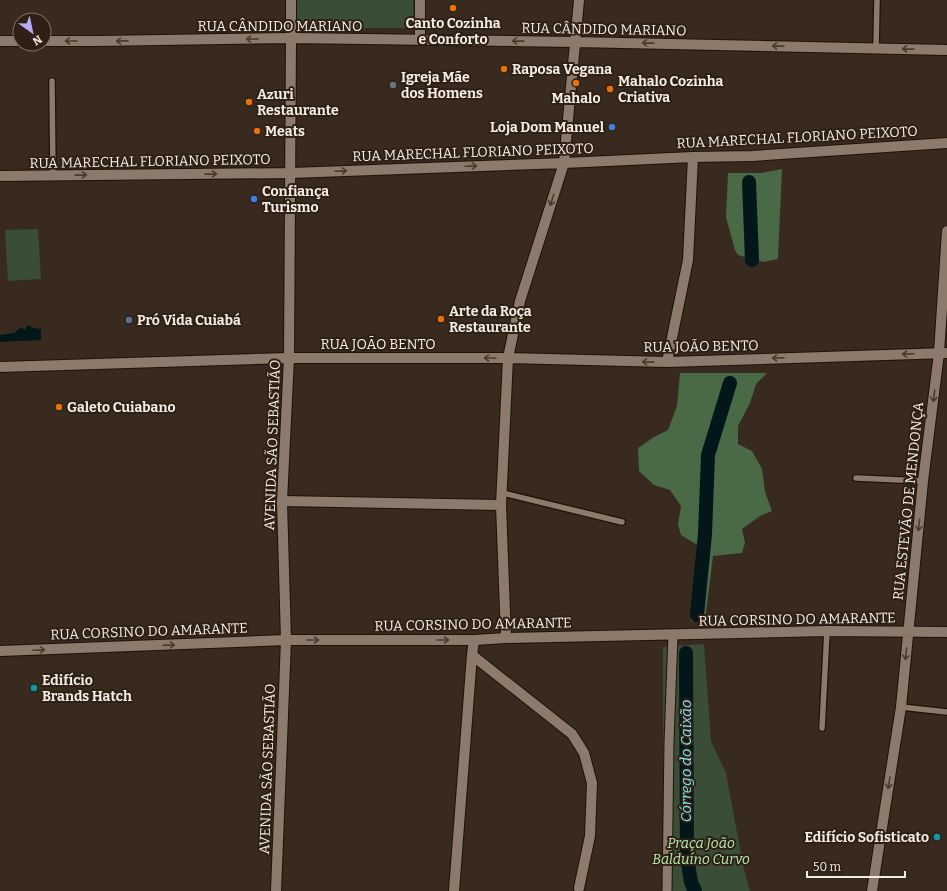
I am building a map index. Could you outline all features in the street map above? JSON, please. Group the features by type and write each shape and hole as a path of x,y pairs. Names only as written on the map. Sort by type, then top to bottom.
{"street":[{"name":"AVENIDA SÃO SEBASTIÃO","path":"276,891 286,640 282,501 289,358 291,0"},
{"path":"420,0 420,40"},
{"path":"506,638 501,505 508,358 520,301 564,163 579,0"},
{"name":"RUA CÂNDIDO MARIANO","path":"52,41 291,38 576,42 947,50"},
{"path":"0,41 12,41"},
{"name":"RUA MARECHAL FLORIANO PEIXOTO","path":"0,176 290,173 692,157 752,156 947,143"},
{"path":"667,362 688,260 692,157"},
{"name":"RUA ESTEVÃO DE MENDONÇA","path":"872,891 901,707 923,481 943,353 947,231"},
{"name":"RUA JOÃO BENTO","path":"0,367 289,358 508,358 667,362 943,353"},
{"path":"282,501 501,505"},
{"name":"RUA CORSINO DO AMARANTE","path":"0,651 286,640 474,640 827,631 947,632"},
{"path":"667,891 669,742 673,635"},
{"path":"454,891 474,640"},
{"path":"472,655 572,734 584,753 592,783 590,836 578,889"}],"lane":[{"path":"876,49 877,0"},
{"path":"52,81 53,176"},
{"path":"856,478 923,481"},
{"path":"502,493 622,522"},
{"path":"822,728 827,631"},
{"path":"901,707 947,712"}],"green space":[{"path":"295,0 413,0 413,20 406,28 302,28 295,20"},
{"path":"782,169 778,259 763,262 738,255 735,250 726,217 728,173 761,173"},
{"path":"38,229 41,279 8,281 5,230"},
{"path":"680,373 767,373 756,384 750,403 738,426 738,444 752,451 762,469 765,492 772,511 760,516 742,529 745,543 742,553 713,556 705,621 691,621 699,546 681,535 678,524 681,506 670,490 654,485 639,471 638,448 654,437 668,430 677,406"},
{"name":"Praça João Balduíno Curvo","path":"704,644 711,741 726,773 744,870 750,891 663,891 663,647"}],"shaded area":[{"path":"28,325 33,328 41,329 41,340 0,342 0,335 14,333 21,327 25,330"}],"waterway":[{"name":"Córrego do Caixão","path":"749,182 752,260"},
{"name":"Córrego do Caixão","path":"697,615 705,534 708,455 730,383"},
{"name":"Córrego do Caixão","path":"686,653 687,858 691,882 695,891"}],"place":[{"name":"Canto Cozinha e Conforto","path":"453,8"},
{"name":"Raposa Vegana","path":"504,69"},
{"name":"Mahalo","path":"576,83"},
{"name":"Igreja Mãe dos Homens","path":"393,85"},
{"name":"Mahalo Cozinha Criativa","path":"610,89"},
{"name":"Azuri Restaurante","path":"249,102"},
{"name":"Loja Dom Manuel","path":"612,127"},
{"name":"Meats","path":"257,131"},
{"name":"Confiança Turismo","path":"254,199"},
{"name":"Arte da Roça Restaurante","path":"441,319"},
{"name":"Pró Vida Cuiabá","path":"129,320"},
{"name":"Galeto Cuiabano","path":"59,407"},
{"name":"Edifício Brands Hatch","path":"34,688"},
{"name":"Edifício Sofisticato","path":"937,837"}]}
